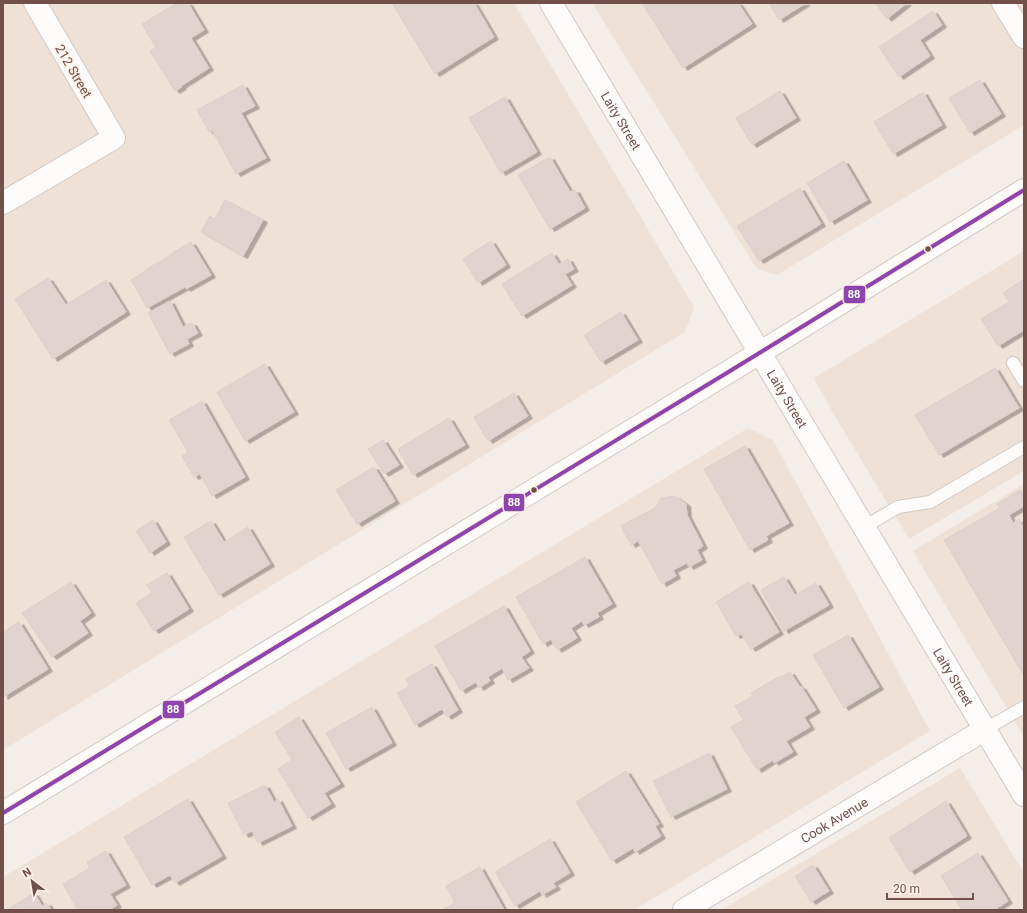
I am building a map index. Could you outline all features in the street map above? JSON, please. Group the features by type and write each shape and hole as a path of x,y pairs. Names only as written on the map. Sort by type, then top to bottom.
{"street":[{"name":"212 Street","path":"3,203 114,138 35,3"},
{"name":"Laity Street","path":"551,3 1024,795"},
{"path":"1004,3 1024,37"},
{"path":"3,813 1024,190"},
{"name":"Cook Avenue","path":"684,910 984,730"}],"lane":[{"path":"1012,363 1024,381"},
{"path":"864,527 898,507 930,502 1024,447"},
{"path":"984,730 1024,707"}],"shaded area":[{"path":"3,3 514,3 694,307 685,332 3,750"},
{"path":"592,3 1024,3 1024,125 777,275 757,269"},
{"path":"1024,251 1024,471 909,539 830,408 814,378"},
{"path":"748,428 773,440 930,731 634,910 3,910 3,877"},
{"path":"1024,484 1024,737 913,551"},
{"path":"960,768 1024,873 1024,910 721,910"}],"building":[{"path":"177,3 188,3 204,30 191,38 209,68 175,91 150,51 156,48 142,24"},
{"path":"392,3 474,3 494,37 435,74"},
{"path":"642,3 738,3 752,24 683,68"},
{"path":"769,3 806,3 779,20"},
{"path":"875,3 907,3 887,19"},
{"path":"933,11 942,25 920,40 930,56 899,77 879,47"},
{"path":"980,80 1001,114 970,133 949,98"},
{"path":"243,85 255,106 241,113 266,158 236,174 212,130 209,132 197,110"},
{"path":"780,91 796,118 752,145 736,118"},
{"path":"923,92 942,125 893,154 874,122"},
{"path":"505,97 537,152 501,173 469,118"},
{"path":"550,157 570,192 575,190 585,208 550,229 518,175"},
{"path":"844,161 867,200 830,222 807,183"},
{"path":"800,188 821,224 759,261 737,226"},
{"path":"225,200 263,220 243,256 201,232 210,216 215,219"},
{"path":"491,241 506,265 478,283 463,259"},
{"path":"191,242 211,275 186,289 185,287 147,308 131,280"},
{"path":"552,253 559,264 568,259 574,269 565,274 572,285 522,316 502,284"},
{"path":"48,278 66,305 106,280 126,312 53,359 15,299"},
{"path":"1024,279 1024,330 998,346 981,319 1009,302 1003,293"},
{"path":"170,301 183,327 192,323 198,333 187,339 189,344 170,354 148,313"},
{"path":"621,312 638,340 601,362 584,335"},
{"path":"265,364 294,412 245,441 217,392"},
{"path":"995,368 1019,408 939,455 915,415"},
{"path":"514,393 528,416 488,441 474,417"},
{"path":"202,401 245,477 212,496 200,474 194,477 182,456 188,452 169,420"},
{"path":"449,418 465,445 413,475 398,449"},
{"path":"383,440 399,465 384,474 368,449"},
{"path":"745,446 789,523 766,536 768,540 750,550 704,469"},
{"path":"374,467 395,501 357,524 336,490"},
{"path":"1020,490 1024,497 1024,506 1009,515 1013,523 1019,519 1024,528 1024,676 944,540 1000,508 997,504"},
{"path":"675,496 686,504 687,515 703,546 697,550 702,560 689,567 687,563 673,570 676,576 662,584 638,541 631,545 621,526 655,508 661,498"},
{"path":"153,520 166,542 150,553 136,531"},
{"path":"211,521 224,542 248,527 270,564 219,595 184,537"},
{"path":"585,557 612,604 597,613 599,617 584,625 582,621 571,628 577,638 557,650 551,639 543,644 516,597"},
{"path":"167,573 189,609 154,631 136,603 152,593 147,585"},
{"path":"784,577 795,595 816,583 829,605 784,631 761,590"},
{"path":"71,582 91,613 80,621 88,633 52,657 22,613"},
{"path":"749,582 779,632 751,649 741,634 736,636 716,602"},
{"path":"504,606 530,651 521,657 529,668 508,680 502,668 488,677 490,681 479,688 476,682 461,691 435,646"},
{"path":"19,622 48,669 3,697 3,632"},
{"path":"848,635 879,687 844,708 813,655"},
{"path":"432,664 458,710 447,717 442,709 415,725 397,693 410,686 406,679"},
{"path":"790,672 816,710 804,717 810,727 786,741 793,752 774,763 773,760 757,770 731,727 743,720 735,706 753,696 751,693 780,676 781,677"},
{"path":"372,707 392,743 346,769 326,733"},
{"path":"299,717 340,784 324,793 331,804 308,818 278,769 292,760 275,732"},
{"path":"709,753 727,789 671,817 653,781"},
{"path":"626,771 659,824 655,826 661,836 635,852 633,848 612,861 576,802"},
{"path":"265,785 274,802 278,799 292,826 258,843 252,831 244,835 228,803"},
{"path":"188,799 222,856 175,883 170,875 152,885 124,837"},
{"path":"946,801 967,836 910,872 889,838"},
{"path":"550,839 570,873 553,883 556,887 542,895 540,891 515,906 495,872"},
{"path":"106,851 126,885 110,894 117,905 109,910 78,910 63,884 90,868 87,862"},
{"path":"978,853 1008,901 994,910 962,910 941,876"},
{"path":"813,865 829,891 811,902 795,876"},
{"path":"480,867 504,910 442,910 455,903 446,886"},
{"path":"34,893 42,906 47,903 51,910 7,910"}],"transit line":[{"name":"88","path":"3,813 730,371 1024,190"}]}
